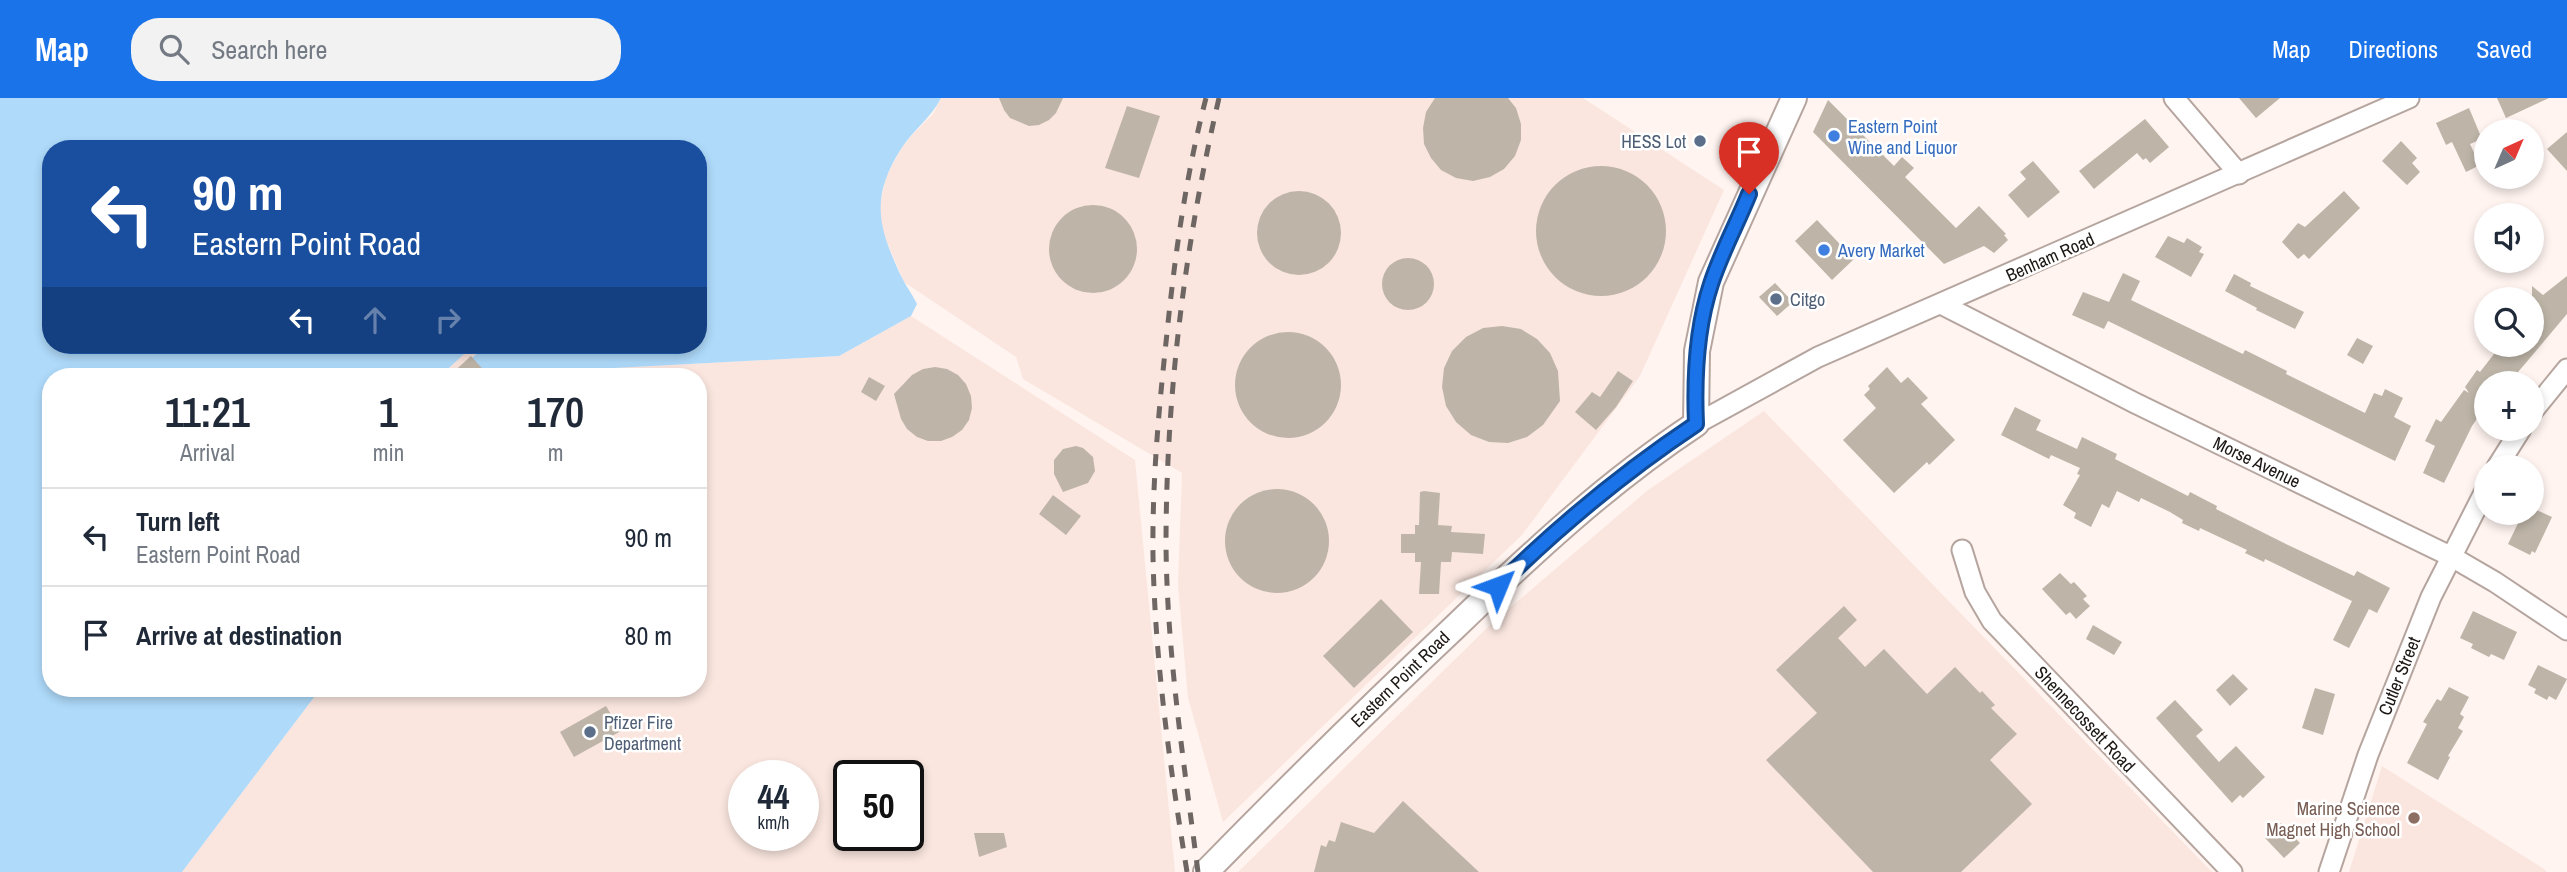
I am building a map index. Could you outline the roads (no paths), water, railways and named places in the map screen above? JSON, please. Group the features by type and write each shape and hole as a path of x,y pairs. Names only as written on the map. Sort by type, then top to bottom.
{"main road":[{"path":"1696,424 1697,351 1712,282 1794,98"},
{"name":"Eastern Point Road","path":"1206,872 1357,719 1548,538 1638,465 1696,424"}],"street":[{"path":"2174,98 2238,174"},
{"name":"Benham Road","path":"1696,424 1818,357 2409,98"},
{"name":"Morse Avenue","path":"1941,304 2135,403 2452,557 2567,630"},
{"path":"2544,397 2567,369"},
{"name":"Cutler Street","path":"2329,872 2368,755 2431,597 2474,513"},
{"name":"Shennecossett Road","path":"1962,550 1975,592 1992,621 2232,872"}],"water":[{"path":"0,98 941,98 901,149 891,166 881,198 887,242 901,276 917,304 911,316 839,356 615,368 481,368 472,358 476,354 707,354 707,140 42,140 42,354 464,354 449,368 42,368 42,697 314,697 182,872 0,872"}],"railway":[{"path":"1187,872 1160,675 1154,596 1154,500 1159,417 1174,274 1187,185 1206,98"},
{"path":"1198,872 1169,627 1167,489 1174,376 1187,264 1219,98"}],"place":[{"name":"Eastern Point Wine and Liquor","path":"1834,136"},
{"name":"HESS Lot","path":"1700,141"},
{"name":"Avery Market","path":"1824,250"},
{"name":"Citgo","path":"1776,299"},
{"name":"Pfizer Fire Department","path":"590,732"},
{"name":"Marine Science Magnet High School","path":"2414,818"}]}
